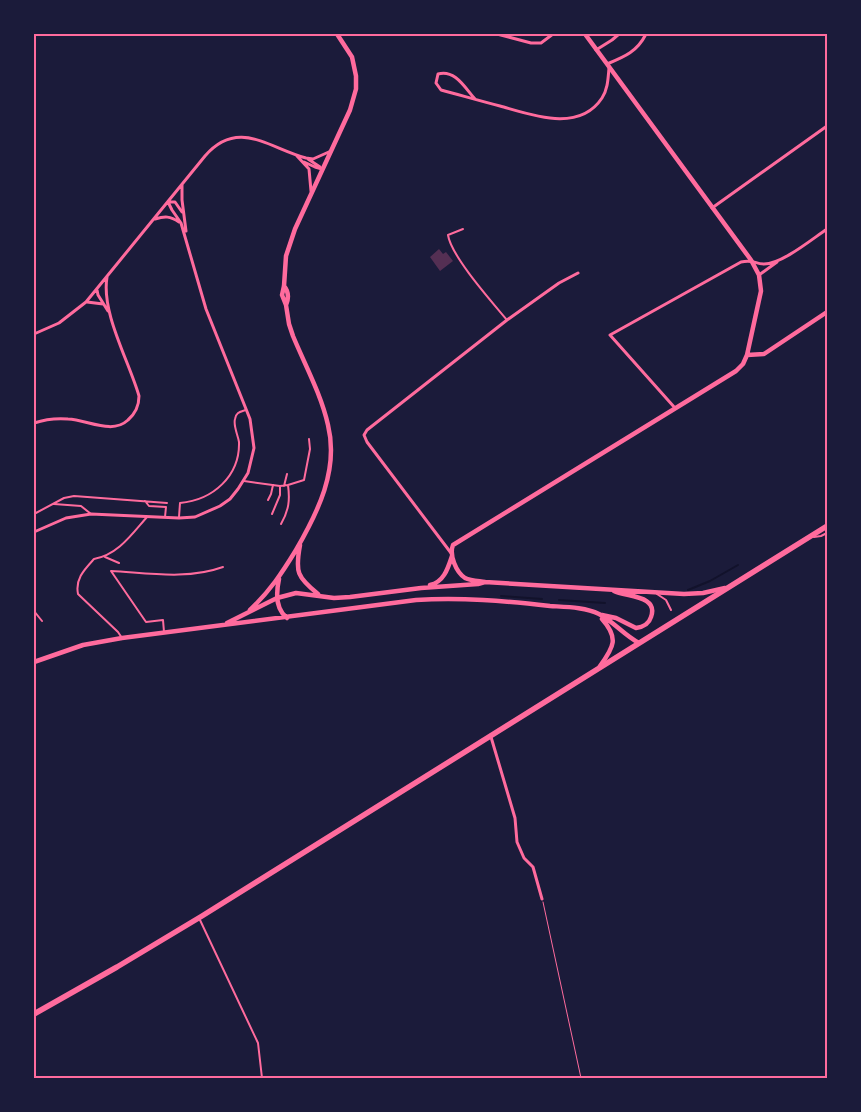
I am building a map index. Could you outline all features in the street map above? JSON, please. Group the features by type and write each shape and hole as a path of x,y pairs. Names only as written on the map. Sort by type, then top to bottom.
{"main road":[{"path":"34,1014 199,918 827,526"}],"street":[{"path":"250,610 268,592 280,576 301,541 322,499 331,454 328,425 324,411 289,324 286,305 288,293 284,286 290,243 322,168 350,110 356,88 356,76 352,57 336,34"},
{"path":"497,34 531,43 541,43 553,34"},
{"path":"421,588 435,584 441,579 448,568 453,545 736,371 743,364 747,355 761,291 759,275 751,260 585,34"},
{"path":"596,50 619,34"},
{"path":"607,66 634,51 646,34"},
{"path":"474,99 456,77 443,73 438,74 436,83 441,90 474,99 548,119 558,119 576,116 594,107 603,97 606,88 607,66"},
{"path":"712,208 827,126"},
{"path":"34,334 59,323 86,302 212,148 230,138 236,137 252,138 297,156 313,159 331,150"},
{"path":"297,156 315,167 322,168"},
{"path":"306,158 322,168"},
{"path":"303,161 309,169 312,191"},
{"path":"183,183 182,200 186,237"},
{"path":"168,202 174,202 184,214"},
{"path":"34,532 66,518 92,514 165,518 195,517 220,506 230,499 244,481 251,464 254,448 253,433 246,410 206,309 181,223 168,202"},
{"path":"154,219 164,216 172,217 181,223"},
{"path":"759,275 777,261 827,229"},
{"path":"675,408 610,335 740,262 751,260 763,264 777,261"},
{"path":"578,273 559,283 507,320 367,430 364,435 367,442 452,555 463,576 471,580 655,592 702,593 727,588"},
{"path":"34,423 49,418 70,419 114,427 125,423 133,416 136,410 139,396 110,314 106,297 107,277"},
{"path":"97,289 106,297"},
{"path":"97,289 103,304 110,314"},
{"path":"86,302 103,304"},
{"path":"747,355 764,354 827,312"},
{"path":"34,313 34,319"},
{"path":"301,541 297,560 300,578 319,595"},
{"path":"280,576 277,598 280,611 287,618"},
{"path":"225,624 277,598 296,593 350,598 421,588 485,582"},
{"path":"34,662 83,645 122,638 416,600 447,598 586,610 616,618 636,628 646,625 652,609 646,600 621,595 610,590"},
{"path":"598,614 628,638 640,643"},
{"path":"598,614 611,628 613,638 612,648 599,668"},
{"path":"490,736 515,818 517,842 524,858 533,867 542,899"}],"lane":[{"path":"463,229 448,235 449,243 470,274 507,320"},
{"path":"179,518 180,503 191,502 210,495 230,476 234,469 239,444 234,422 235,417 238,412 246,410"},
{"path":"244,481 284,486 304,480 310,449 309,439"},
{"path":"284,486 287,474"},
{"path":"268,500 273,485"},
{"path":"281,524 289,508 288,485"},
{"path":"272,514 280,495 280,486"},
{"path":"34,514 64,498 74,496 166,503"},
{"path":"145,501 149,506 166,507 165,518"},
{"path":"52,504 81,506 92,514"},
{"path":"122,638 78,594 76,586 78,579 94,559 105,557 127,540 147,517"},
{"path":"809,537 821,536 827,533"},
{"path":"105,557 119,563"},
{"path":"164,632 163,620 146,622 111,571 183,575 212,571 223,567"},
{"path":"655,592 666,600 671,610"},
{"path":"34,611 42,621"},
{"path":"199,918 258,1043 262,1078"}],"path":[{"path":"542,899 580,1078"}],"building":[{"path":"439,249 443,254 446,252 453,261 440,271 430,257"}],"waterway":[{"path":"688,590 710,581 738,565"},
{"path":"501,596 542,599"},
{"path":"559,600 605,603"}]}
